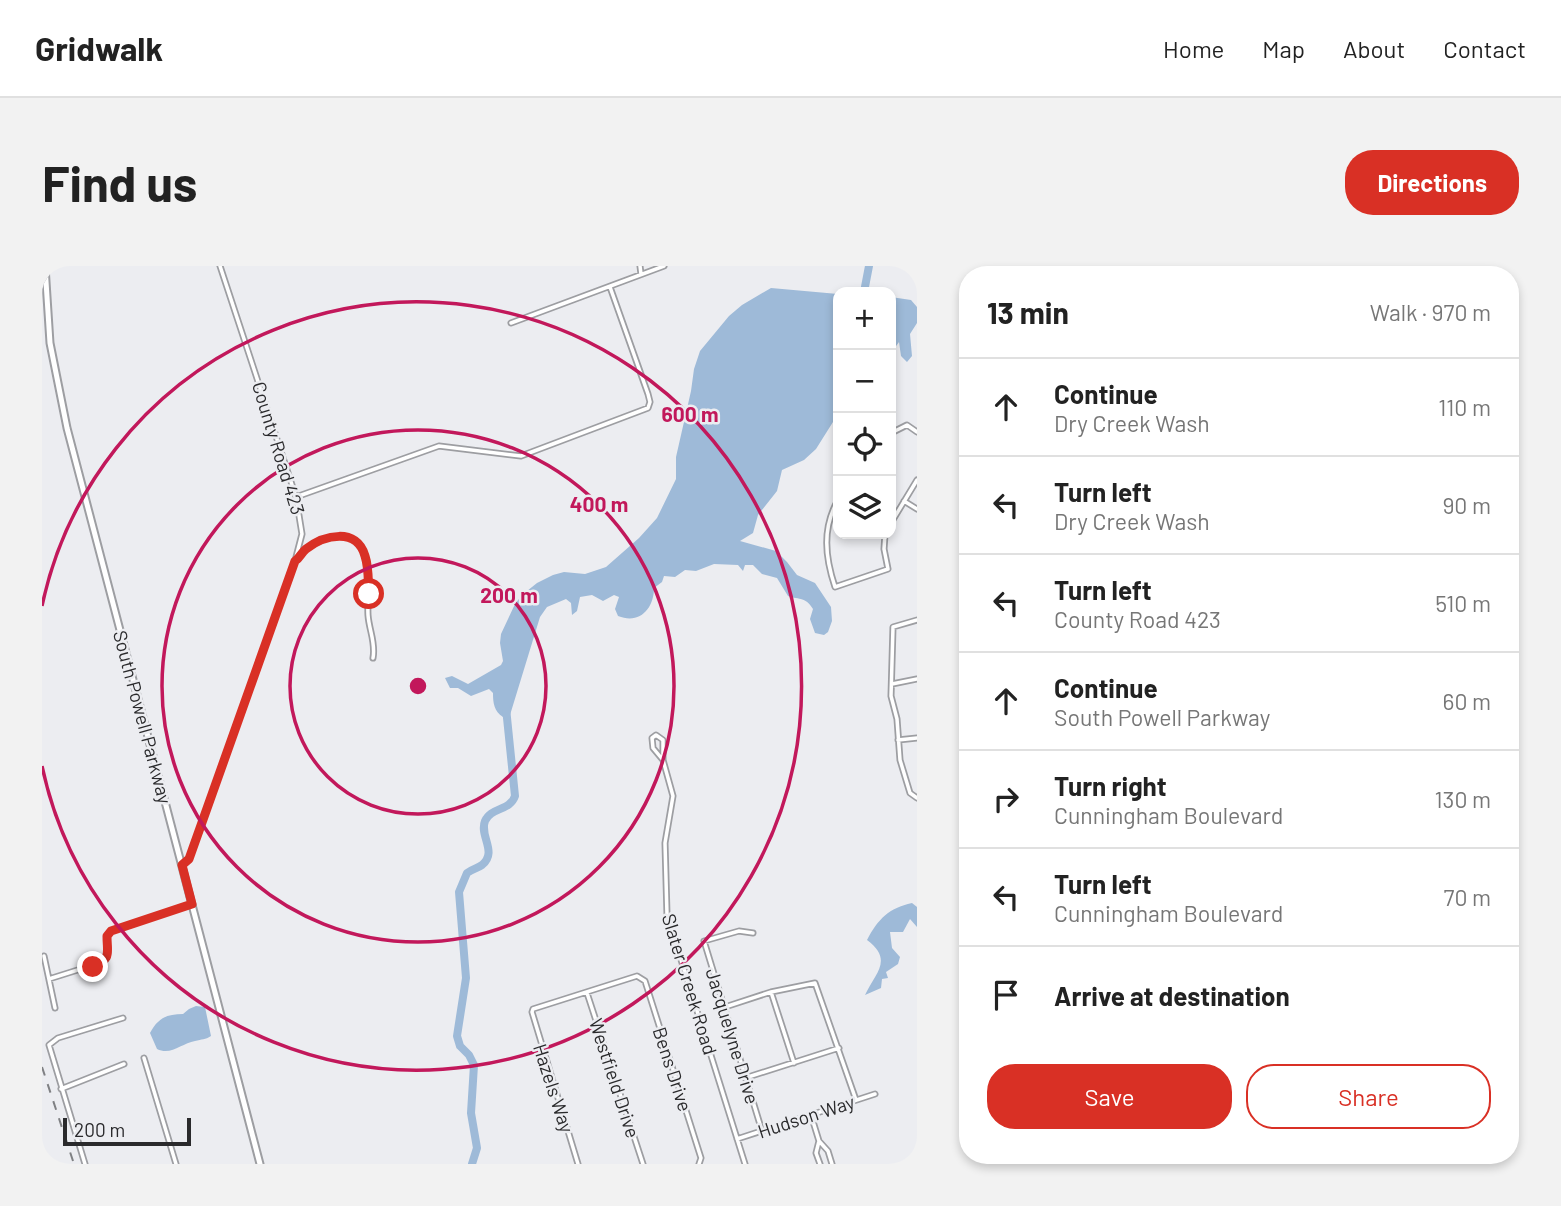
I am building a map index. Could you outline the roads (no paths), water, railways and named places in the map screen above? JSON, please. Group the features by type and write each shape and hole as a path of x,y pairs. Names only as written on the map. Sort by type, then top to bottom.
{"main road":[{"name":"South Powell Parkway","path":"45,266 51,343 67,428 260,1164"}],"street":[{"name":"County Road 423","path":"182,865 189,859 302,539 302,523 296,498 220,266"},
{"path":"640,266 641,274"},
{"path":"511,323 664,266"},
{"path":"296,498 439,446 521,456 649,407 650,399 610,287"},
{"path":"896,430 907,425 917,432"},
{"path":"896,515 917,480"},
{"path":"904,501 917,509"},
{"path":"833,512 826,543 828,564 835,587 888,569 885,539"},
{"path":"295,561 305,550 329,537 340,535 349,537 363,550 368,574 373,658"},
{"path":"302,539 313,546"},
{"path":"916,797 911,793 900,760 891,684 893,627 917,620"},
{"path":"891,684 917,680"},
{"name":"Slater Creek Road","path":"663,760 653,748 652,738 656,735 663,740 663,760 673,796 665,843 667,915 746,1164"},
{"path":"898,740 917,738"},
{"path":"49,979 103,962 107,956 107,936 111,931 192,904"},
{"name":"Jacquelyne Drive","path":"753,933 739,931 704,941 762,1131"},
{"path":"44,956 55,1008"},
{"name":"Bens Drive","path":"587,992 641,976 645,981 702,1158 700,1163"},
{"path":"725,1007 771,992 816,983 856,1100"},
{"name":"Hazels Way","path":"578,1164 531,1012 533,1009 587,992"},
{"name":"Westfield Drive","path":"587,992 642,1164"},
{"path":"771,992 794,1063"},
{"path":"85,1164 48,1045 58,1038 123,1018"},
{"path":"745,1078 839,1048"},
{"path":"144,1058 176,1164"},
{"path":"61,1089 124,1063"},
{"name":"Hudson Way","path":"737,1139 875,1094"},
{"path":"811,1115 819,1141 828,1151 832,1164"},
{"path":"819,1141 816,1153 820,1164"}],"water":[{"path":"771,288 833,294 833,422 816,449 804,460 782,470 777,491 758,515 753,533 740,541 776,551 797,575 815,583 831,607 832,621 828,632 824,635 815,633 810,619 813,609 808,602 788,596 777,578 762,574 753,565 745,565 743,571 738,565 714,564 696,571 685,570 675,577 664,576 662,582 654,588 648,608 633,618 618,616 615,609 619,597 614,595 603,601 592,595 580,597 577,611 572,615 571,603 566,599 547,607 540,617 510,715 503,717 498,712 493,693 489,689 471,696 458,688 450,688 445,678 452,676 468,684 501,665 501,634 522,595 553,575 564,572 585,574 606,567 657,518 676,479 676,457 700,351 729,316"},
{"path":"896,298 911,300 917,307 917,323 910,334 912,356 907,362 901,356 899,342 896,346"},
{"path":"912,903 917,907 917,927 910,919 903,932 890,932 892,948 900,957 898,964 886,972 888,978 882,979 881,988 865,995 881,960 875,947 867,940 885,916"},
{"path":"196,1006 205,1007 211,1036 172,1050 157,1049 150,1033 156,1024 164,1018 183,1014"}],"waterway":[{"path":"865,287 869,266"},
{"path":"472,1164 477,1148 471,1113 474,1065 460,1046 457,1036 466,978 459,892 467,873 482,865 488,855 485,821 492,813 513,801 515,796 506,708"}],"railway":[{"path":"42,1067 74,1164"}]}
